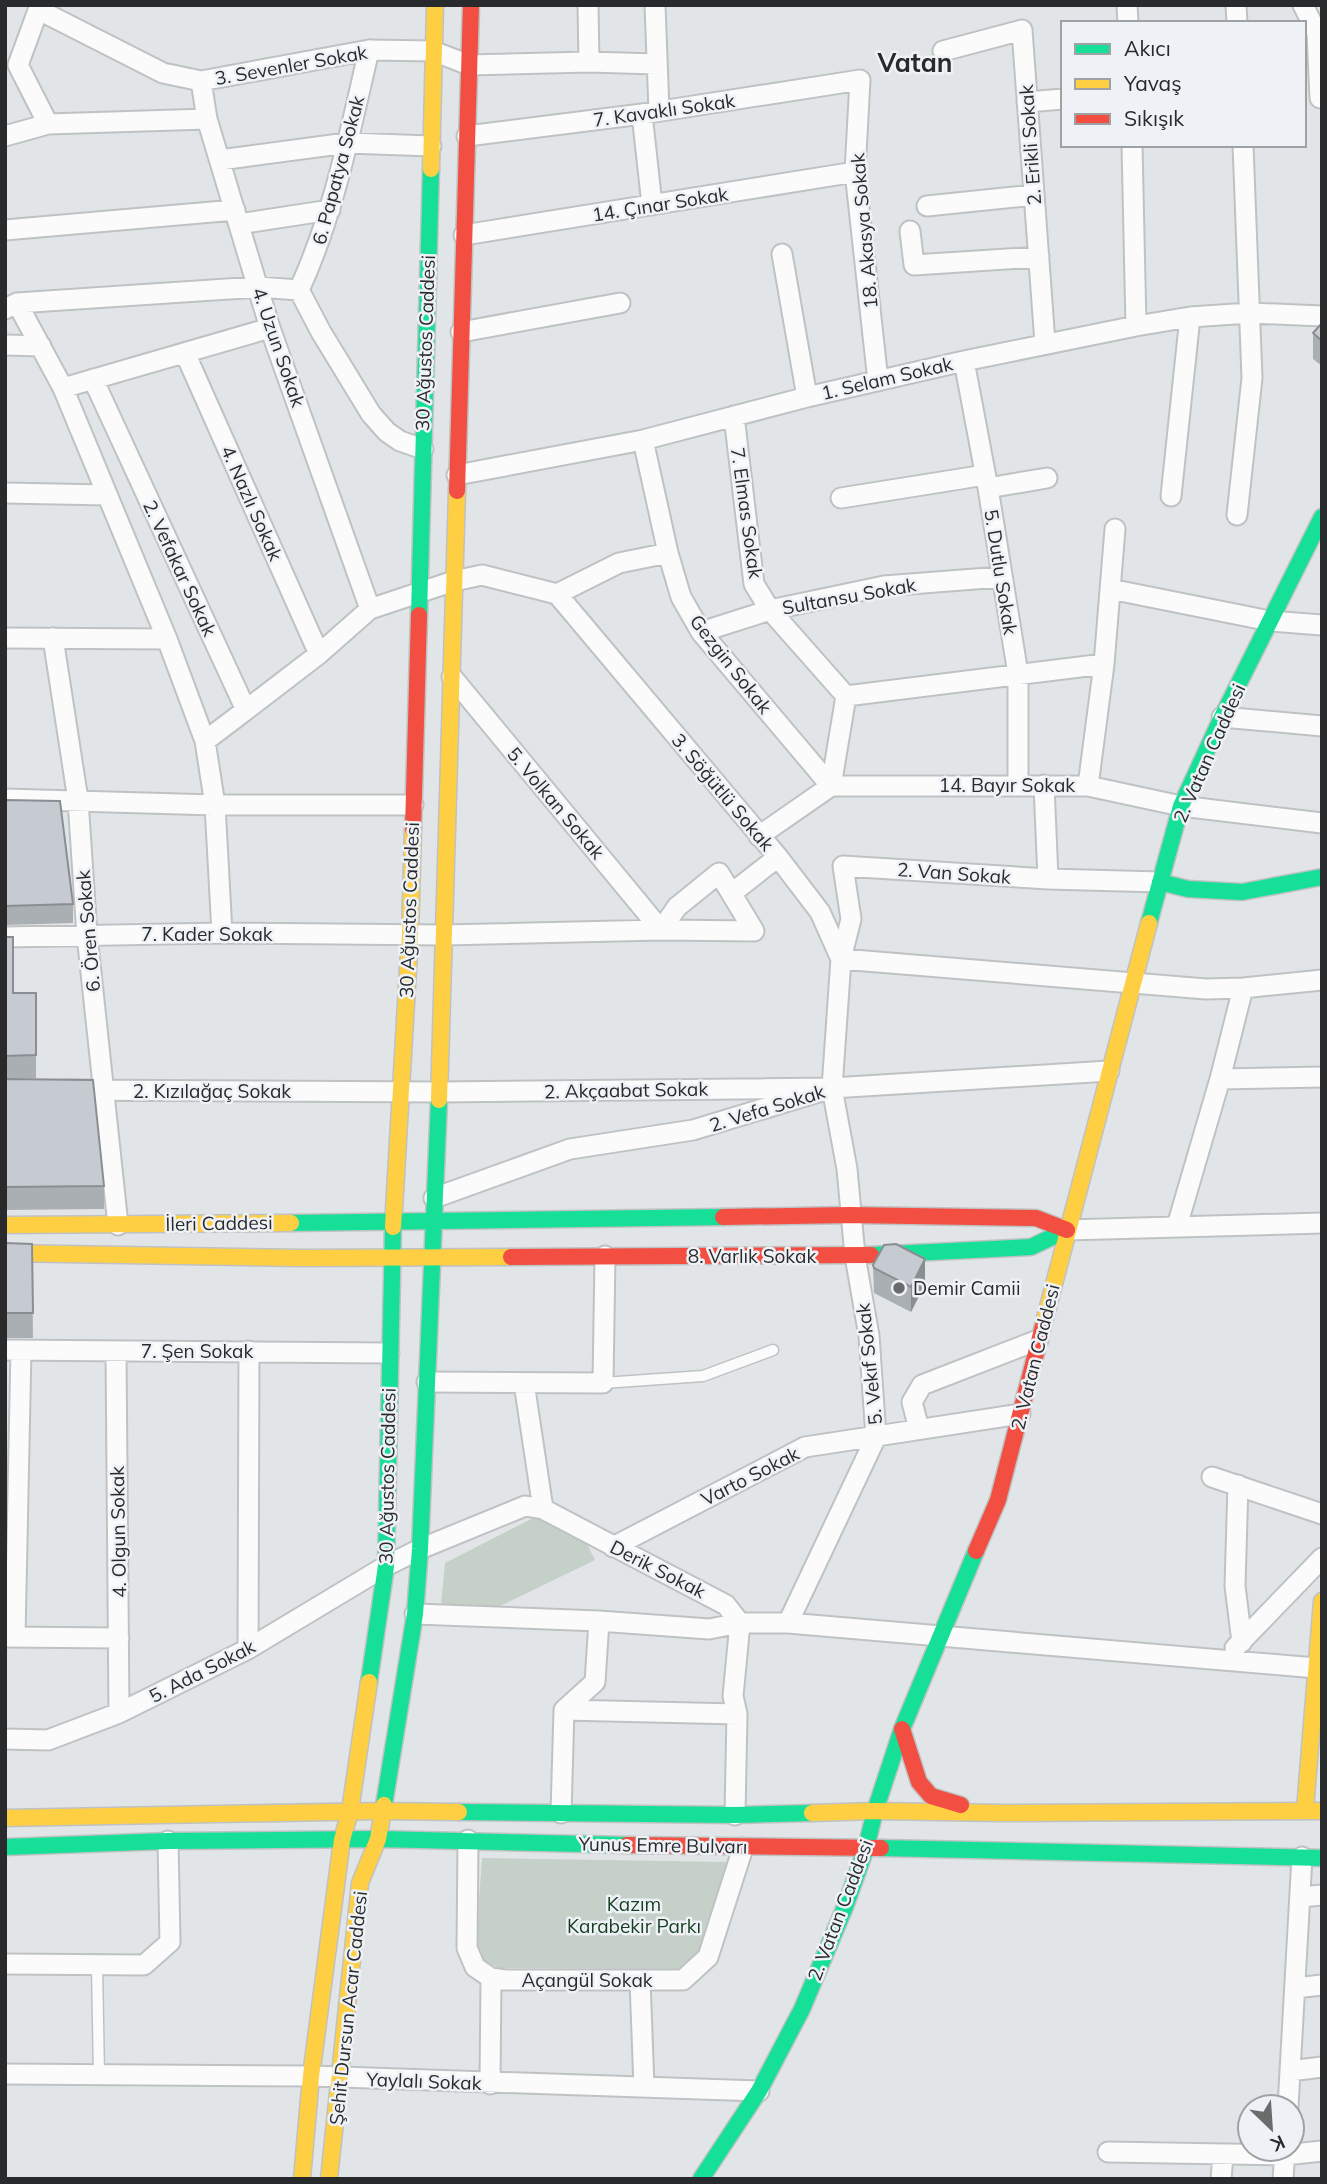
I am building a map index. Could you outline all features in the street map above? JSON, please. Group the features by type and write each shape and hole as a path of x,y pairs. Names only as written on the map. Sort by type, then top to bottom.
{"main road":[{"name":"30 Ağustos Caddesi","path":"382,1811 415,1614 434,1198 420,1092 410,934 435,5"},
{"name":"30 Ağustos Caddesi","path":"342,1840 350,1811 386,1566 393,1220 420,1092 444,935 471,5"},
{"name":"2. Vatan Caddesi","path":"712,2174 802,2009 845,1907 866,1848 902,1728 998,1500 1067,1230 1181,806 1222,717 1319,529"},
{"path":"1160,882 1188,888 1242,892 1322,877"},
{"name":"8. Varlık Sokak","path":"433,1220 850,1215 1036,1218 1067,1230"},
{"name":"İleri Caddesi","path":"5,1225 433,1220"},
{"name":"8. Varlık Sokak","path":"432,1257 856,1256 1031,1247 1067,1230"},
{"name":"İleri Caddesi","path":"5,1253 432,1257"},
{"path":"1305,1810 1318,1678 1322,1601"},
{"path":"902,1728 919,1782 931,1796 961,1805 1003,1812"},
{"name":"Yunus Emre Bulvarı","path":"5,1818 350,1811 735,1815 875,1811 1322,1811"},
{"name":"Şehit Dursun Acar Caddesi","path":"329,2179 360,1883 377,1839 382,1811"},
{"name":"Yunus Emre Bulvarı","path":"5,1847 169,1841 377,1839 1312,1857"},
{"name":"Şehit Dursun Acar Caddesi","path":"302,2179 311,2076 342,1840"}],"street":[{"path":"588,5 589,62"},
{"path":"652,205 650,113 656,64 655,5"},
{"path":"1303,5 1317,33 1315,100"},
{"name":"3. Sevenler Sokak","path":"39,8 163,73 201,81 369,50 433,51"},
{"path":"39,8 12,62 48,124"},
{"name":"2. Erikli Sokak","path":"943,51 1022,30 1045,343"},
{"name":"6. Papatya Sokak","path":"299,290 316,254 330,210 369,50"},
{"path":"433,51 469,65 589,62 656,64"},
{"name":"7. Kavaklı Sokak","path":"467,136 650,113 860,80"},
{"name":"18. Akasya Sokak","path":"860,80 855,172 878,381"},
{"name":"4. Uzun Sokak","path":"201,81 207,119 270,328 370,609"},
{"path":"1027,102 1061,99"},
{"path":"5,136 48,124 207,119"},
{"path":"220,160 347,143 431,146"},
{"path":"1132,147 1136,326"},
{"path":"1237,514 1252,378 1243,147"},
{"name":"14. Çınar Sokak","path":"464,235 855,172"},
{"path":"927,206 1034,195"},
{"path":"5,230 330,210"},
{"path":"910,231 914,265 1038,257"},
{"path":"782,254 807,397"},
{"path":"11,306 258,287 299,290 371,414 387,432 423,449"},
{"path":"461,332 620,303"},
{"path":"11,306 41,346 63,388 167,639 205,741 215,805 222,933"},
{"name":"1. Selam Sokak","path":"457,475 643,440 964,360 1136,326 1190,317 1250,313 1322,316"},
{"path":"1171,496 1190,317"},
{"path":"63,388 270,328"},
{"path":"5,345 41,346"},
{"name":"4. Nazlı Sokak","path":"185,353 319,653"},
{"name":"5. Dutlu Sokak","path":"964,360 1018,674 1018,785"},
{"name":"2. Vefakar Sokak","path":"93,379 246,709"},
{"name":"7. Elmas Sokak","path":"734,416 754,583 770,610 846,696"},
{"name":"Gezgin Sokak","path":"643,440 668,554 681,597 701,632 831,786"},
{"path":"841,498 986,481 1046,478"},
{"path":"5,493 107,495"},
{"path":"1088,786 1104,664 1115,529"},
{"path":"205,741 319,653 370,609 454,581 482,575 556,594 619,563 668,554"},
{"name":"Sultansu Sokak","path":"701,632 770,610 884,586 1001,577"},
{"path":"1110,589 1270,621 1322,625"},
{"name":"3. Söğütlü Sokak","path":"556,594 778,857 820,912 841,958 832,1088"},
{"path":"5,638 167,639"},
{"name":"6. Ören Sokak","path":"54,638 78,800 87,935 118,1225"},
{"path":"759,836 831,786 846,696 1104,664"},
{"name":"5. Volkan Sokak","path":"452,677 661,930"},
{"path":"1222,717 1322,726"},
{"path":"1044,785 1048,879"},
{"name":"14. Bayır Sokak","path":"831,786 1088,786 1181,806 1322,822"},
{"path":"5,799 215,805 413,805"},
{"path":"732,893 778,857"},
{"name":"2. Van Sokak","path":"841,958 851,919 843,866 1048,879 1160,882"},
{"path":"410,934 754,931 719,873 677,908 661,930"},
{"name":"7. Kader Sokak","path":"5,937 222,933 410,934"},
{"path":"841,958 1206,989 1322,980"},
{"path":"1177,1226 1220,1079 1243,988"},
{"name":"2. Vefa Sokak","path":"434,1198 570,1149 693,1130 832,1088 1109,1071"},
{"path":"1220,1079 1322,1077"},
{"name":"2. Akçaabat Sokak","path":"420,1092 832,1088"},
{"name":"5. Vekıf Sokak","path":"788,1623 876,1437 869,1336 850,1215 847,1169 832,1088"},
{"name":"2. Kızılağaç Sokak","path":"47,1090 420,1092"},
{"name":"8. Varlık Sokak","path":"1067,1230 1322,1223"},
{"path":"427,1382 603,1383 605,1256"},
{"path":"919,1430 912,1402 922,1385 1038,1340"},
{"path":"13,1350 10,1637 119,1638"},
{"name":"7. Şen Sokak","path":"13,1350 389,1353"},
{"name":"4. Olgun Sokak","path":"116,1351 119,1713"},
{"path":"248,1649 249,1352"},
{"path":"386,1566 419,1549 525,1506 543,1509 524,1383"},
{"name":"Varto Sokak","path":"613,1546 805,1447 1020,1414"},
{"path":"1212,1477 1322,1514"},
{"path":"1238,1485 1235,1586 1242,1642"},
{"name":"Derik Sokak","path":"543,1509 726,1605 740,1623"},
{"path":"1225,1660 1322,1558"},
{"name":"5. Ada Sokak","path":"5,1739 48,1740 119,1713 248,1649 386,1566"},
{"path":"415,1614 598,1621 709,1629 740,1623 788,1623 1225,1660 1318,1678"},
{"path":"561,1813 564,1710 595,1682 598,1621"},
{"path":"735,1815 737,1713 733,1696 740,1623"},
{"path":"564,1710 737,1713"},
{"path":"468,1840 467,1948 475,1967 491,1978 490,2084"},
{"path":"5,1964 144,1965 170,1942 169,1841"},
{"name":"Açangül Sokak","path":"491,1978 683,1980 708,1957 743,1848"},
{"path":"1289,2093 1300,1897 1312,1857"},
{"path":"1300,1897 1322,1895"},
{"path":"640,1980 644,2087"},
{"path":"1295,1988 1322,1985"},
{"path":"1290,2071 1322,2067"},
{"name":"Yaylalı Sokak","path":"5,2074 311,2076 759,2091"},
{"path":"1108,2152 1236,2154"},
{"path":"1221,2179 1223,2155"}],"lane":[{"path":"603,1383 703,1377 773,1350"},
{"path":"97,1965 99,2075"}],"green space":[{"path":"533,1518 549,1519 585,1540 595,1560 498,1607 441,1605 445,1563"},
{"name":"Kazım Karabekir Parkı","path":"482,1858 729,1862 701,1952 680,1969 499,1968 484,1960 476,1944"}],"building":[{"path":"1322,323 1322,341 1313,333"},
{"path":"5,800 60,801 73,904 5,906"},
{"path":"5,937 13,937 13,993 36,993 36,1055 5,1056"},
{"path":"5,1079 93,1080 104,1186 5,1187"},
{"path":"5,1243 32,1244 33,1313 5,1313"},
{"path":"896,1244 925,1259 911,1287 874,1268 873,1265 884,1245"}],"traffic: fast":[{"path":"419,615 431,169"},
{"path":"1149,923 1181,806 1222,717 1322,517"},
{"path":"1160,882 1188,889 1242,892 1322,877"},
{"path":"384,1805 415,1614 439,1100"},
{"path":"291,1223 723,1217"},
{"path":"369,1682 386,1566 393,1227"},
{"path":"871,1255 1031,1247 1067,1230"},
{"path":"701,2179 759,2091 802,2009 845,1907 902,1729 976,1551"},
{"path":"459,1812 735,1815 812,1813"},
{"path":"5,1847 168,1841 378,1839 627,1845"},
{"path":"881,1848 1322,1858"}],"traffic: slow":[{"path":"431,169 435,5"},
{"path":"439,1100 457,491"},
{"path":"393,1227 410,934 413,829"},
{"path":"1043,1326 1149,923"},
{"path":"5,1225 291,1223"},
{"path":"5,1253 302,1258 511,1257"},
{"path":"1305,1810 1322,1601"},
{"path":"302,2179 311,2076 342,1840 350,1811 369,1682"},
{"path":"329,2179 360,1883 378,1839 384,1805"},
{"path":"812,1813 1322,1811"},
{"path":"5,1818 459,1812"}],"traffic: jam":[{"path":"457,491 471,5"},
{"path":"413,829 419,615"},
{"path":"723,1217 850,1215 1036,1218 1067,1230"},
{"path":"511,1257 871,1255"},
{"path":"976,1551 998,1500 1043,1326"},
{"path":"902,1729 919,1782 931,1796 961,1805"},
{"path":"627,1845 881,1848"}],"place":[{"name":"Demir Camii","path":"899,1288"}],"district":[{"name":"Vatan","path":"915,62"}]}
